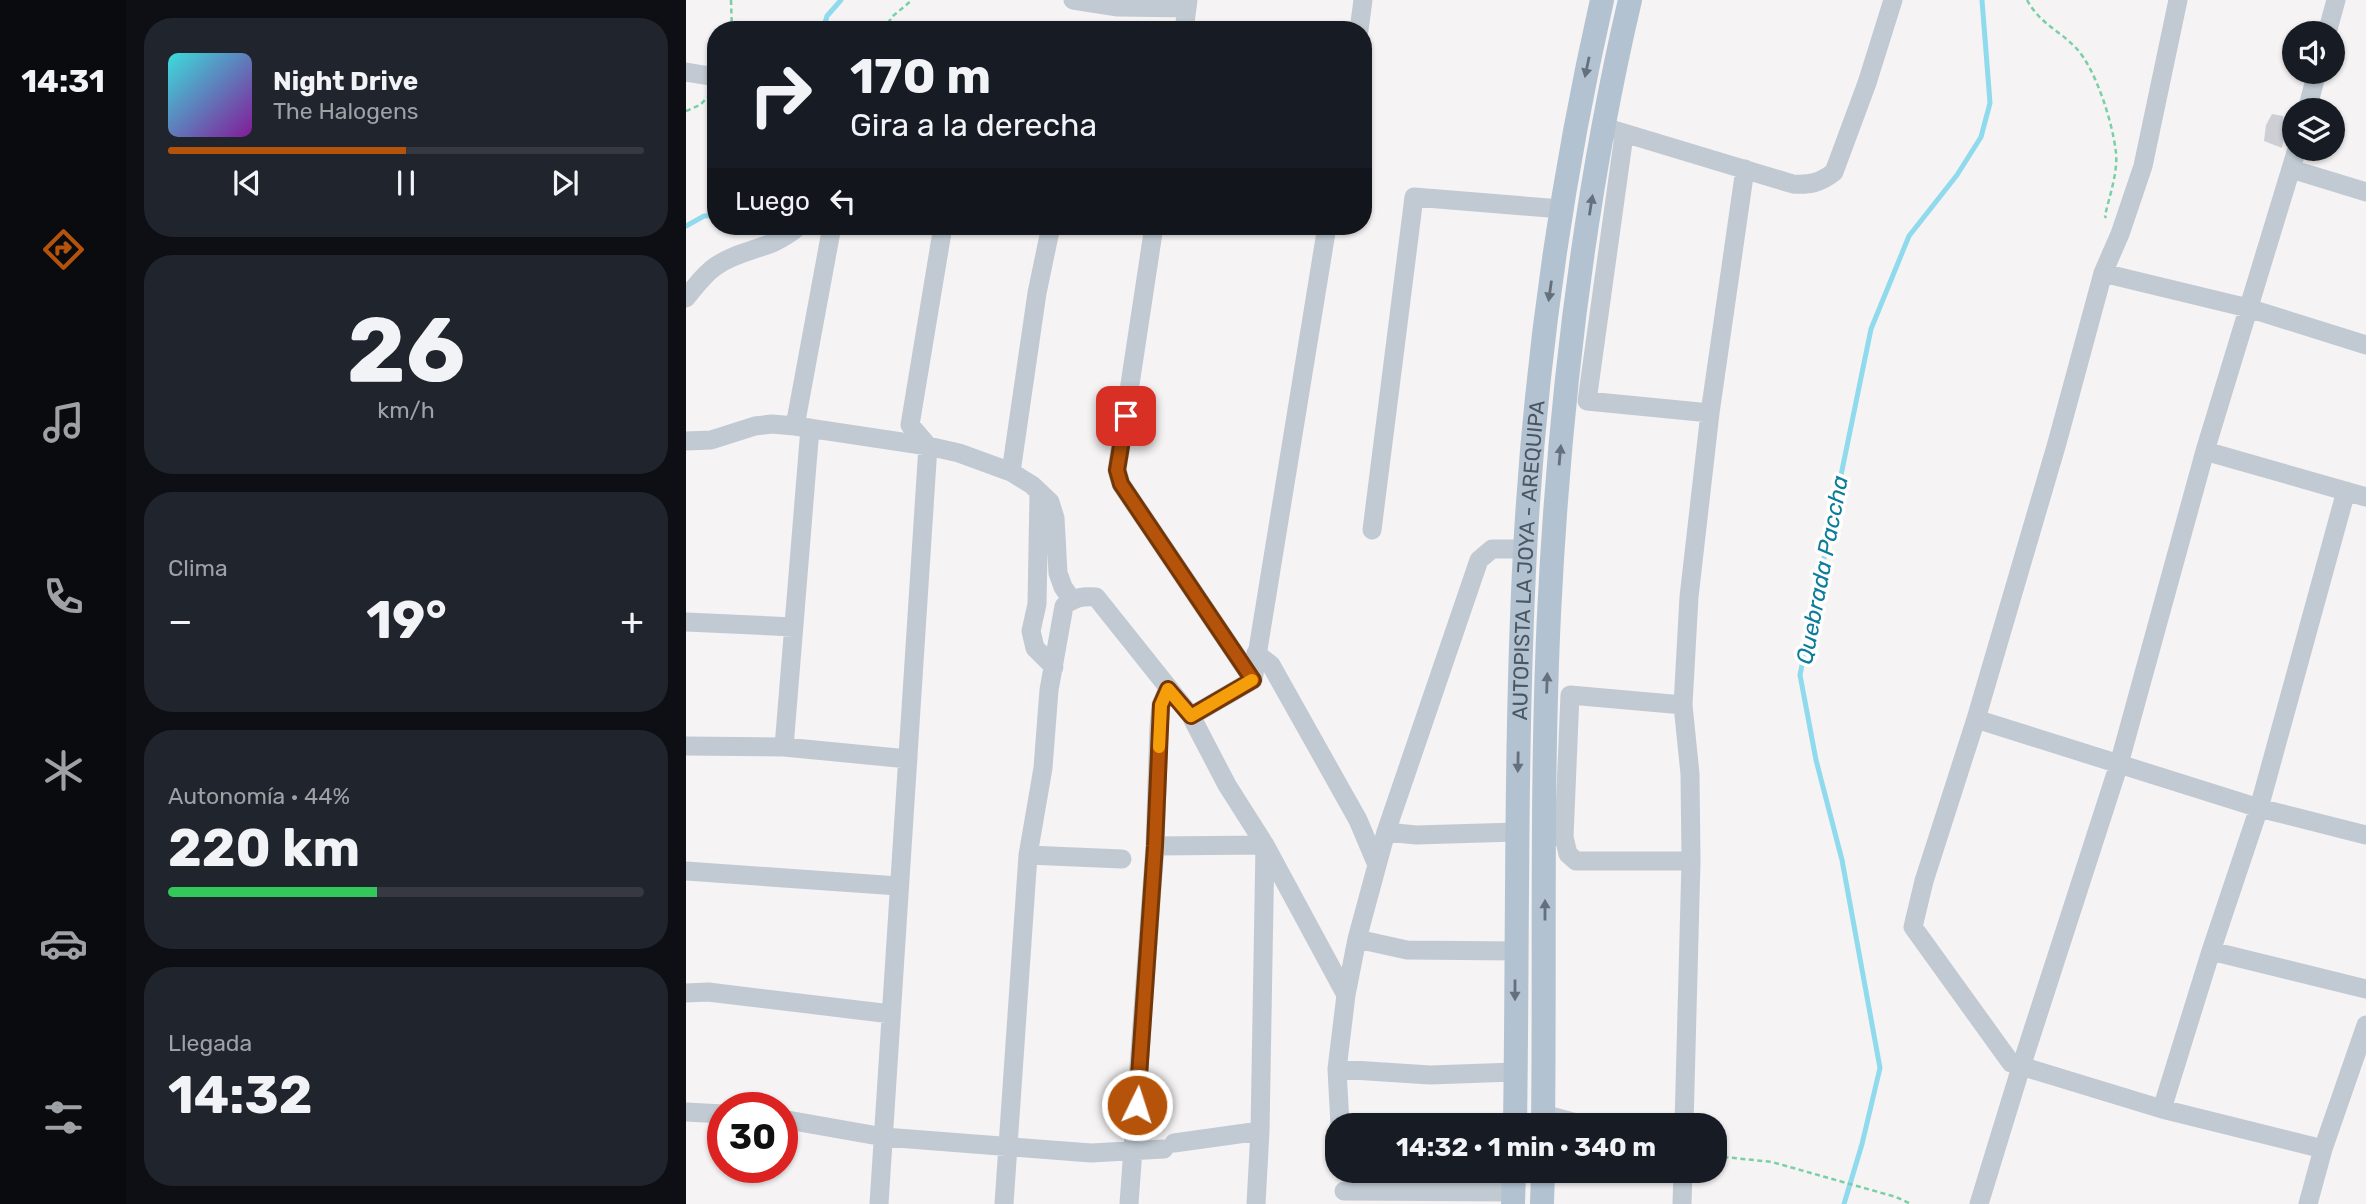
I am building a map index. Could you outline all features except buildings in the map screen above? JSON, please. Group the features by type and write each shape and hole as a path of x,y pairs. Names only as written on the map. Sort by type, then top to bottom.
{"main road":[{"name":"AUTOPISTA LA JOYA - AREQUIPA","path":"1514,1113 1517,832 1525,549 1538,385 1561,209 1585,75 1602,0"},
{"name":"AUTOPISTA LA JOYA - AREQUIPA","path":"1543,1113 1555,836 1549,612 1560,464 1587,233 1614,131 1630,0"},
{"path":"1542,1204 1543,1183"}],"street":[{"path":"1073,0 1118,7 1188,4"},
{"path":"1360,21 1363,0"},
{"path":"1710,413 1587,401 1614,131 1793,184 1822,181 1834,172 1867,83 1893,0"},
{"path":"2178,0 2143,166 2120,234 2103,273 2057,443 1976,719 1924,881 1913,927 2011,1063 2162,1110 2323,1149"},
{"path":"2330,21 2336,0"},
{"path":"686,72 707,76"},
{"path":"1979,1204 2119,764 2205,451 2293,161"},
{"path":"1684,1113 1691,861 1690,774 1682,705 1689,597 1710,413 1745,169"},
{"path":"2291,169 2366,192"},
{"path":"1372,530 1414,197 1561,209"},
{"path":"686,298 716,266 773,244 786,235"},
{"path":"784,747 794,627 802,427 831,235"},
{"path":"880,1204 898,886 928,446 910,425 942,235"},
{"path":"1011,472 1037,293 1049,235"},
{"path":"1153,235 1117,470 1121,484 1253,680"},
{"path":"1253,680 1326,235"},
{"path":"2103,273 2248,308 2366,345"},
{"path":"686,441 711,440 764,425 802,427 928,446 959,453 1011,472 1032,485 1050,502 1055,518 1058,573 1072,600"},
{"path":"2205,451 2366,497"},
{"path":"2162,1110 2259,808 2346,491"},
{"path":"1039,494 1037,604 1031,631 1035,648 1054,667"},
{"path":"1340,1113 1338,1069 1346,995 1357,939 1386,832 1479,560 1492,549 1525,549"},
{"path":"1004,1204 1028,855 1043,768 1049,690 1064,606 1072,600 1082,596 1096,597 1191,716 1346,995"},
{"path":"686,622 794,627"},
{"path":"1256,653 1271,666 1278,677 1358,820 1377,865"},
{"path":"1191,716 1253,680"},
{"path":"1129,1204 1155,846 1161,705 1168,689"},
{"path":"1682,705 1570,695 1555,836 1576,861 1691,861"},
{"path":"1976,719 2259,808 2366,835"},
{"path":"686,747 784,747 908,759"},
{"path":"1386,832 1416,835 1517,832"},
{"path":"1155,846 1265,845"},
{"path":"1256,1204 1260,1131 1265,845"},
{"path":"1028,855 1122,859"},
{"path":"686,871 898,886"},
{"path":"1357,939 1407,950 1515,951"},
{"path":"2211,951 2366,989"},
{"path":"686,993 708,992 891,1014"},
{"path":"2308,1204 2323,1149 2366,1025"},
{"path":"1338,1069 1430,1075 1516,1072"},
{"path":"686,1112 707,1113"},
{"path":"798,1122 884,1138 1091,1153 1133,1152 1260,1131"},
{"path":"1682,1204 1683,1183"},
{"path":"1344,1197 1513,1189"}],"path":[{"path":"731,0 732,21"},
{"path":"889,21 912,0"},
{"path":"2026,0 2036,16 2076,48 2088,64 2101,97 2116,154 2105,216 2120,234"},
{"path":"686,111 700,105 707,98"},
{"path":"1727,1157 1772,1163 1911,1204"}],"waterway":[{"path":"826,21 841,0"},
{"name":"Quebrada Paccha","path":"1844,1204 1880,1068 1842,860 1816,760 1800,675 1871,329 1909,236 1957,175 1981,137 1990,103 1982,0"},
{"path":"686,226 707,216"}],"slow traffic":[{"path":"1159,747 1161,705 1168,689 1191,716 1252,680"}],"route":[{"path":"1126,416 1117,470 1121,484 1253,680 1191,716 1168,689 1161,705 1155,846 1137,1105"}]}
